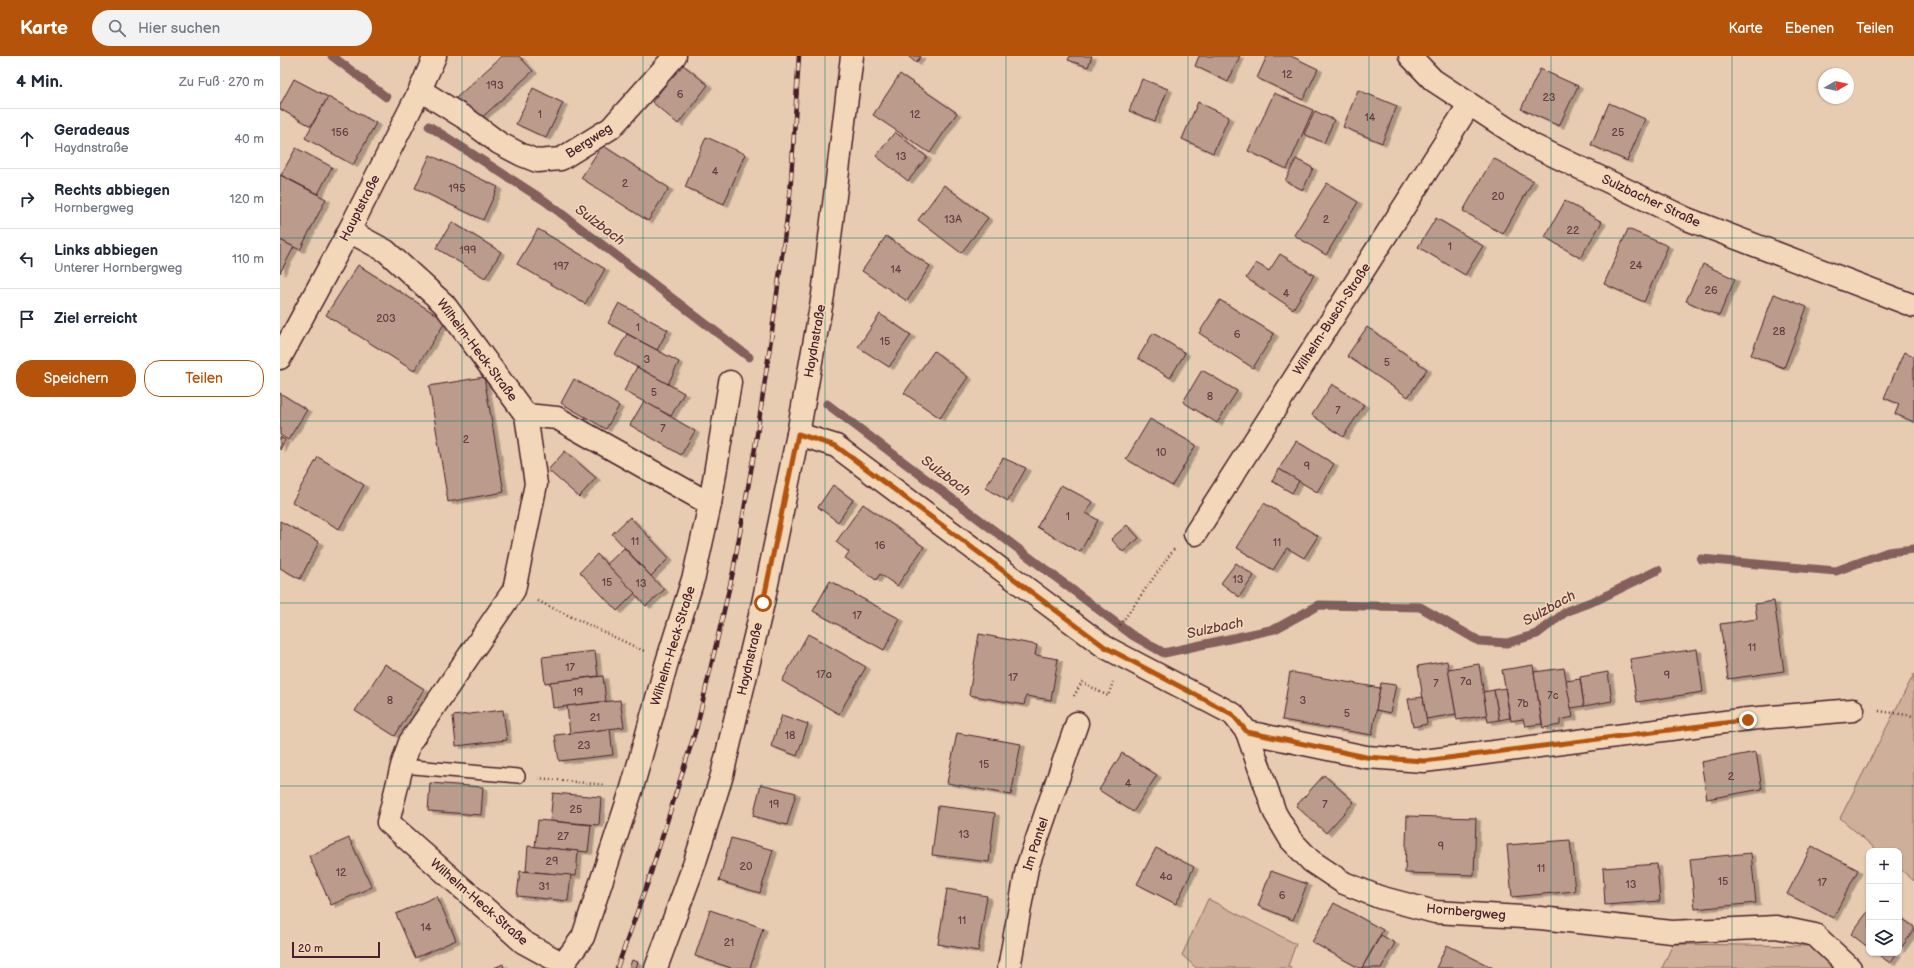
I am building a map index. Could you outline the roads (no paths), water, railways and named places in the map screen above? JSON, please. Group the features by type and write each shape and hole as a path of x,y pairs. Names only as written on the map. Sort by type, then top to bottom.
{"street":[{"name":"Hauptstraße","path":"280,358 349,231 420,90 435,56"},
{"name":"Bergweg","path":"420,90 468,120 498,143 522,155 537,161 561,158 612,128 675,56"},
{"name":"Haydnstraße","path":"656,968 694,865 722,775 763,603 798,434 823,295 852,56"},
{"name":"Sulzbacher Straße","path":"1410,56 1433,80 1532,145 1687,220 1914,306"},
{"name":"Wilhelm-Busch-Straße","path":"1195,534 1469,105"},
{"name":"Wilhelm-Heck-Straße","path":"349,231 386,251 444,304 526,415 536,484 514,590 410,742 402,766 388,822 523,942 563,964 583,937 632,788 667,662 694,576 710,504 730,382"},
{"name":"Wilhelm-Heck-Straße","path":"526,415 557,418 710,504"},
{"name":"Hornbergweg","path":"798,434 836,446 1105,647 1232,714 1247,732 1275,814 1291,840 1310,861 1344,883 1380,898 1435,912 1540,918 1672,932 1776,927 1816,936 1850,968"},
{"path":"1247,732 1366,757 1424,761 1748,720 1853,710"},
{"name":"Im Pantel","path":"1009,968 1027,868 1078,723"}],"lane":[{"path":"402,766 518,776"}],"waterway":[{"name":"Sulzbach","path":"332,56 386,97"},
{"name":"Sulzbach","path":"429,126 545,201 749,357"},
{"name":"Sulzbach","path":"827,404 1132,635 1164,653 1275,629 1319,605 1420,607 1479,641 1507,643 1537,634 1567,611 1599,599 1658,570"},
{"name":"Sulzbach","path":"1701,559 1836,571 1888,552 1914,549"}],"railway":[{"path":"617,968 648,882 697,726 733,572 755,448 790,195 799,56"}]}
